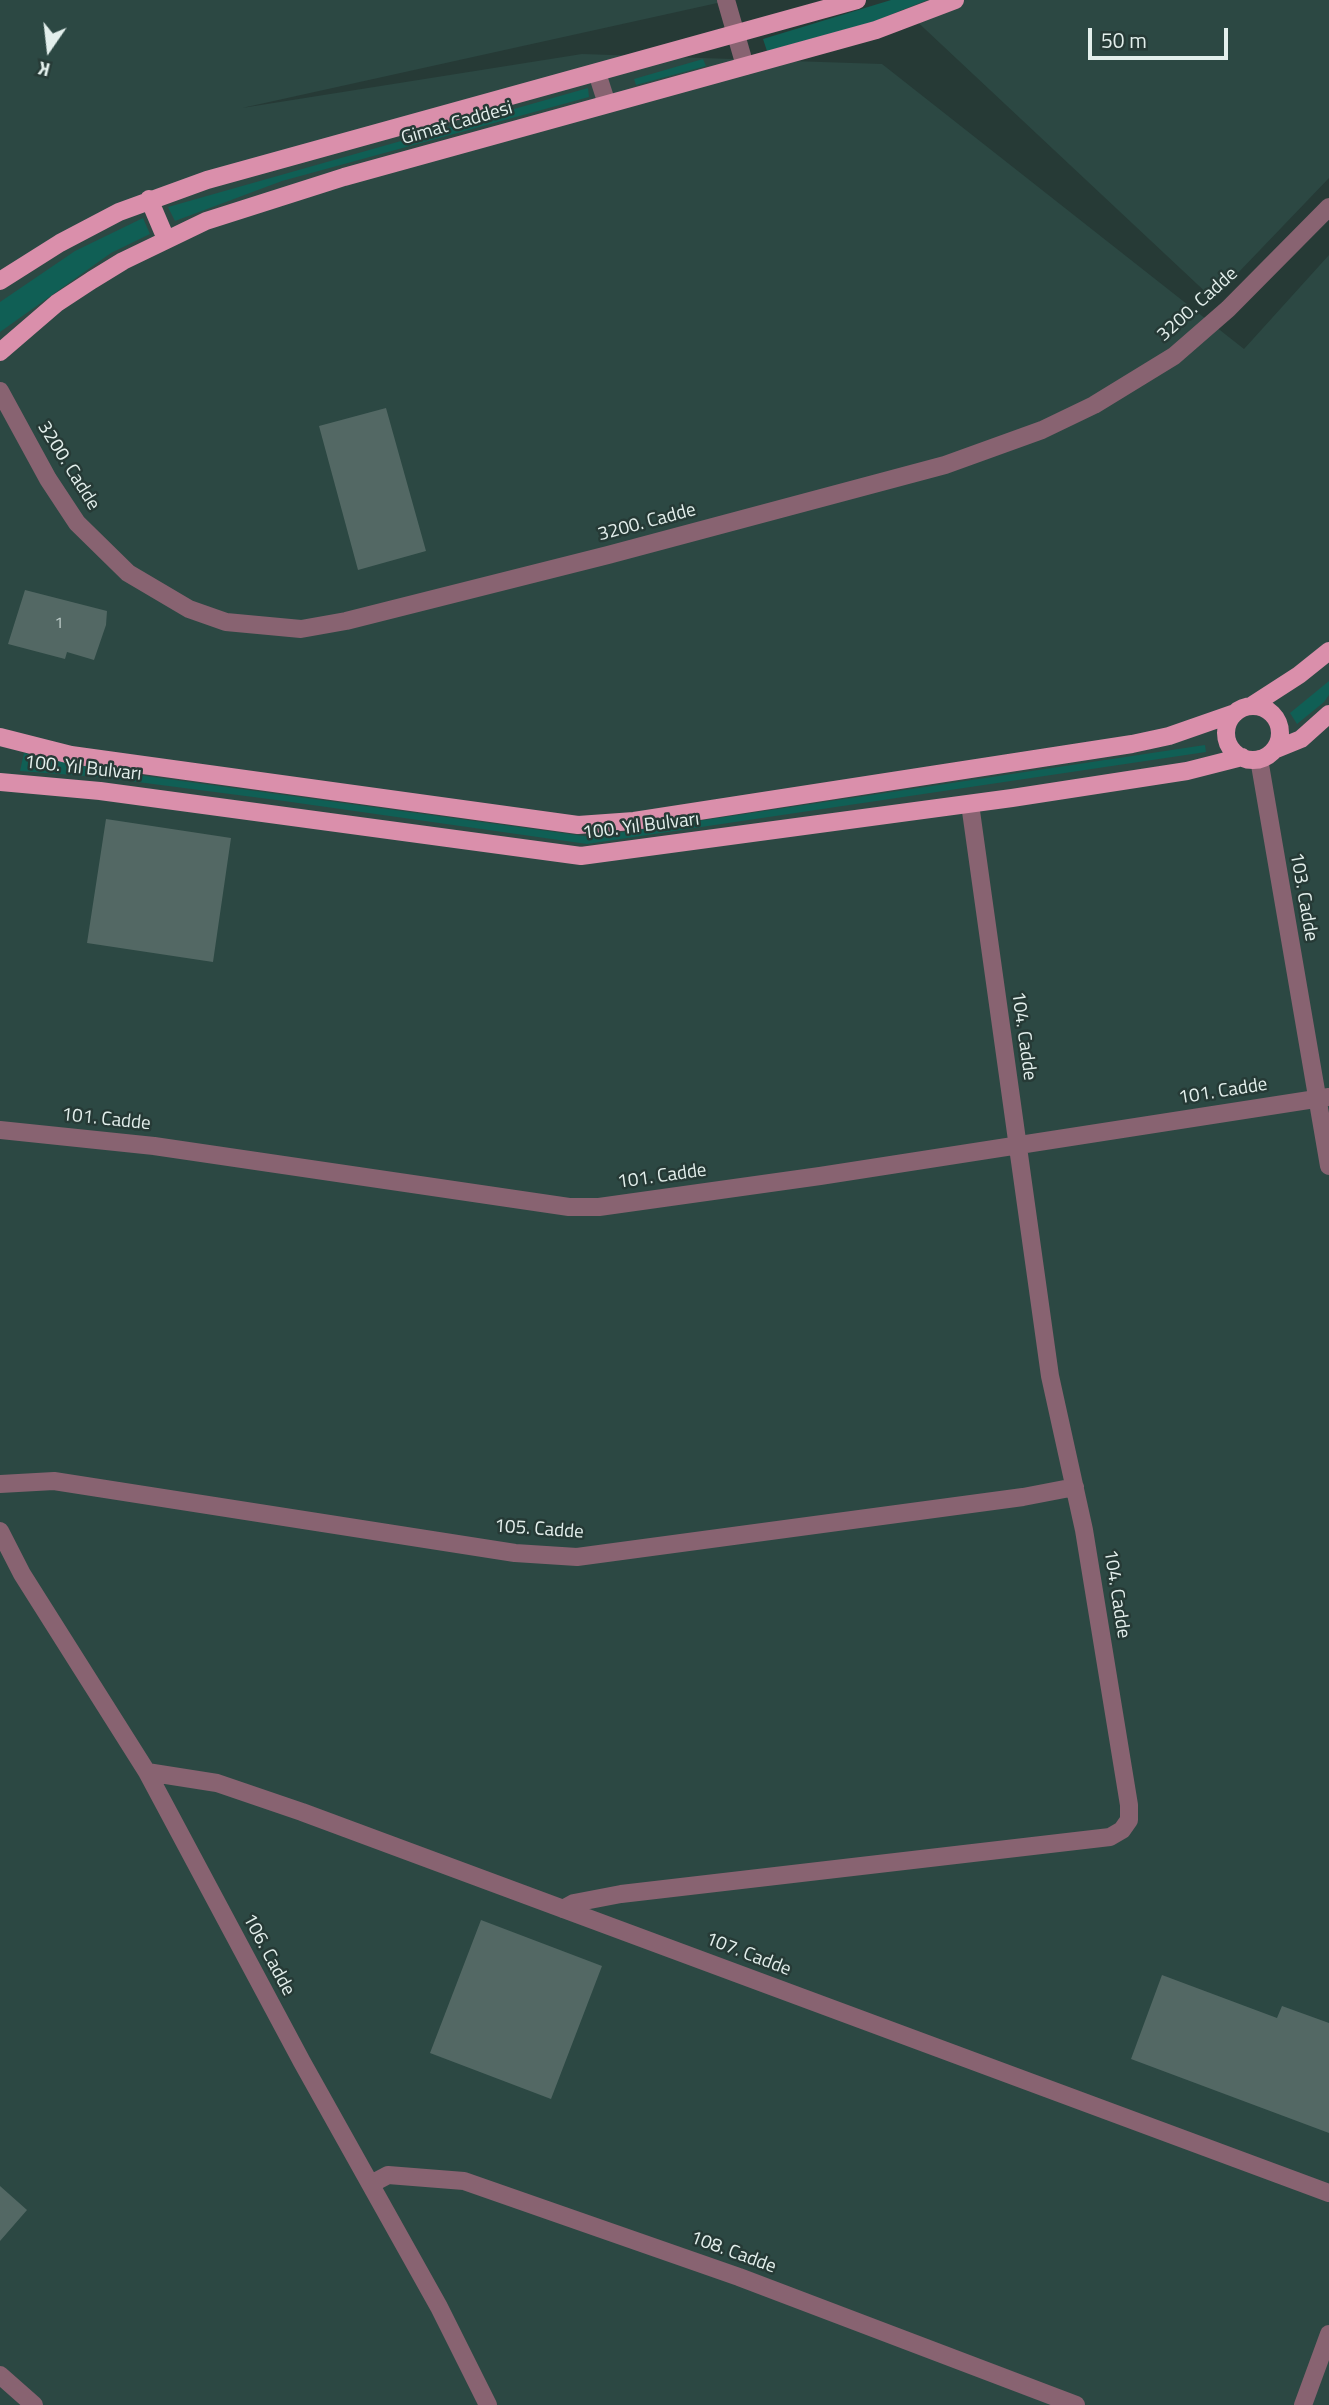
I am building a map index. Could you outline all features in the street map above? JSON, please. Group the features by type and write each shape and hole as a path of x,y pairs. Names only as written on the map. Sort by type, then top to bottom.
{"main road":[{"name":"Gimat Caddesi","path":"0,281 60,243 149,199 286,157 857,0"},
{"name":"Gimat Caddesi","path":"0,352 57,303 123,261 166,239 269,198 876,30 955,0"},
{"path":"149,199 166,239"},
{"name":"100. Yıl Bulvarı","path":"0,737 71,755 578,825 634,821 1169,736 1243,709 1299,675 1329,651"},
{"path":"1260,707 1275,717 1280,734 1258,755 1230,745 1227,737 1227,728 1243,709 1260,707"},
{"name":"100. Yıl Bulvarı","path":"0,782 132,795 581,856 970,804 1187,771 1258,755 1301,739 1329,714"}],"street":[{"path":"726,0 746,66"},
{"path":"597,73 607,104"},
{"name":"3200. Cadde","path":"0,391 48,479 77,523 128,573 189,609 226,622 301,629 346,621 490,585 946,465 1042,430 1094,405 1174,356 1228,309 1329,207"},
{"name":"103. Cadde","path":"1258,755 1323,1097 1329,1166"},
{"name":"104. Cadde","path":"563,1909 574,1903 621,1894 1110,1837 1122,1830 1129,1821 1129,1805 1075,1487 1050,1376 970,804"},
{"name":"101. Cadde","path":"0,1130 153,1146 569,1207 599,1207 1018,1146 1323,1097"},
{"name":"105. Cadde","path":"0,1485 54,1481 515,1553 577,1557 1023,1497 1075,1487"},
{"name":"106. Cadde","path":"0,1531 22,1574 148,1772 439,2307 488,2405"},
{"name":"107. Cadde","path":"148,1772 229,1787 1329,2193"},
{"name":"108. Cadde","path":"371,2184 388,2175 464,2180 739,2277 1076,2405"},
{"path":"1304,2405 1329,2334"},
{"path":"0,2375 34,2405"}],"shaded area":[{"path":"0,0 731,0 242,108 582,54 882,64 1244,349 1329,255 1329,2405 0,2405"},
{"path":"894,0 1329,0 1329,178 1213,299"}],"green space":[{"path":"891,0 927,0 873,22 767,51 763,39"},
{"path":"703,59 706,66 636,85 634,79"},
{"path":"588,88 589,97 282,181 175,221 168,207"},
{"path":"143,218 150,234 111,253 0,332 0,302 75,251"},
{"path":"1329,681 1329,695 1324,702 1297,724 1290,713"},
{"path":"1205,745 1206,752 587,844 99,777 20,771 24,753 102,770 591,837"}],"building":[{"path":"386,408 426,551 358,570 319,426"},
{"path":"25,590 107,611 106,625 94,660 67,652 65,659 8,644"},
{"path":"106,819 231,838 213,962 87,943"},
{"path":"481,1920 602,1966 551,2099 430,2053"},
{"path":"1162,1975 1277,2018 1282,2006 1329,2023 1329,2133 1131,2059"},
{"path":"0,2186 27,2210 0,2241"}]}
